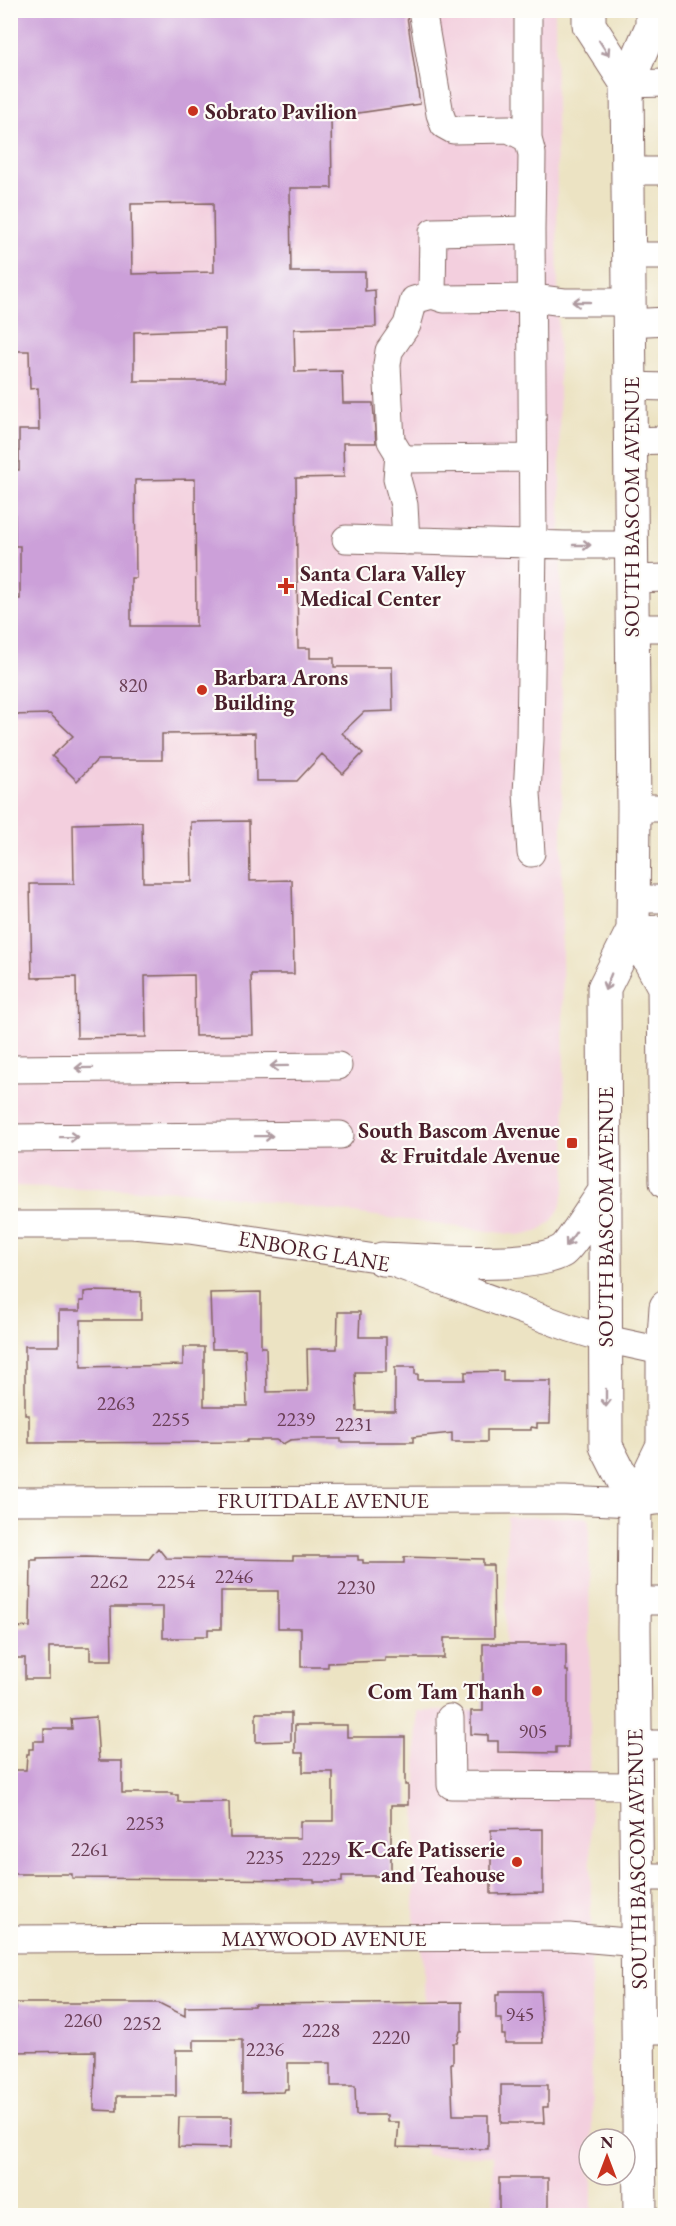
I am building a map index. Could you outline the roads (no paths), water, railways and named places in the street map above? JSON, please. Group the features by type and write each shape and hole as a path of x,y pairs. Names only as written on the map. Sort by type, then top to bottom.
{"main road":[{"path":"589,10 589,25 627,84"},
{"name":"SOUTH BASCOM AVENUE","path":"650,1502 606,1446 604,988 633,914 650,808 632,628 627,84 652,26 652,10"},
{"name":"SOUTH BASCOM AVENUE","path":"633,914 664,987 666,1182"},
{"path":"382,1259 532,1260 563,1251 605,1191"},
{"name":"SOUTH BASCOM AVENUE","path":"640,2216 652,2030 638,1943 651,1877 637,1786 651,1744 650,1502 663,1445 666,1307"}],"street":[{"path":"422,10 440,114 444,125 453,130 509,129 528,139"},
{"path":"528,10 528,139 532,154 533,298 533,544 527,793 531,853"},
{"path":"627,84 666,83"},
{"path":"628,171 666,171"},
{"path":"432,295 434,232 531,230"},
{"path":"629,256 666,256"},
{"path":"532,458 406,459 399,454 391,441 387,365 389,351 407,325 414,300 432,295 444,299 533,298 629,312 666,321"},
{"path":"630,386 666,387"},
{"path":"630,441 666,440"},
{"path":"399,454 397,478 404,505 406,541"},
{"path":"346,539 632,545"},
{"path":"632,579 666,578"},
{"path":"632,628 666,628"},
{"path":"633,914 666,899"},
{"path":"633,914 666,930"},
{"path":"10,1069 338,1066"},
{"path":"10,1138 340,1135"},
{"name":"ENBORG LANE","path":"10,1225 132,1225 189,1230 382,1259 606,1339"},
{"path":"606,1339 664,1352"},
{"name":"FRUITDALE AVENUE","path":"10,1501 565,1500 650,1502"},
{"path":"450,1718 451,1785 637,1786"},
{"name":"MAYWOOD AVENUE","path":"10,1939 569,1937 638,1943"}],"place":[{"name":"Sobrato Pavilion","path":"193,111"},
{"name":"Santa Clara Valley Medical Center","path":"286,586"},
{"name":"Barbara Arons Building","path":"202,690"},
{"name":"South Bascom Avenue & Fruitdale Avenue","path":"572,1143"},
{"name":"Com Tam Thanh","path":"537,1691"},
{"name":"K-Cafe Patisserie and Teahouse","path":"517,1862"}]}
